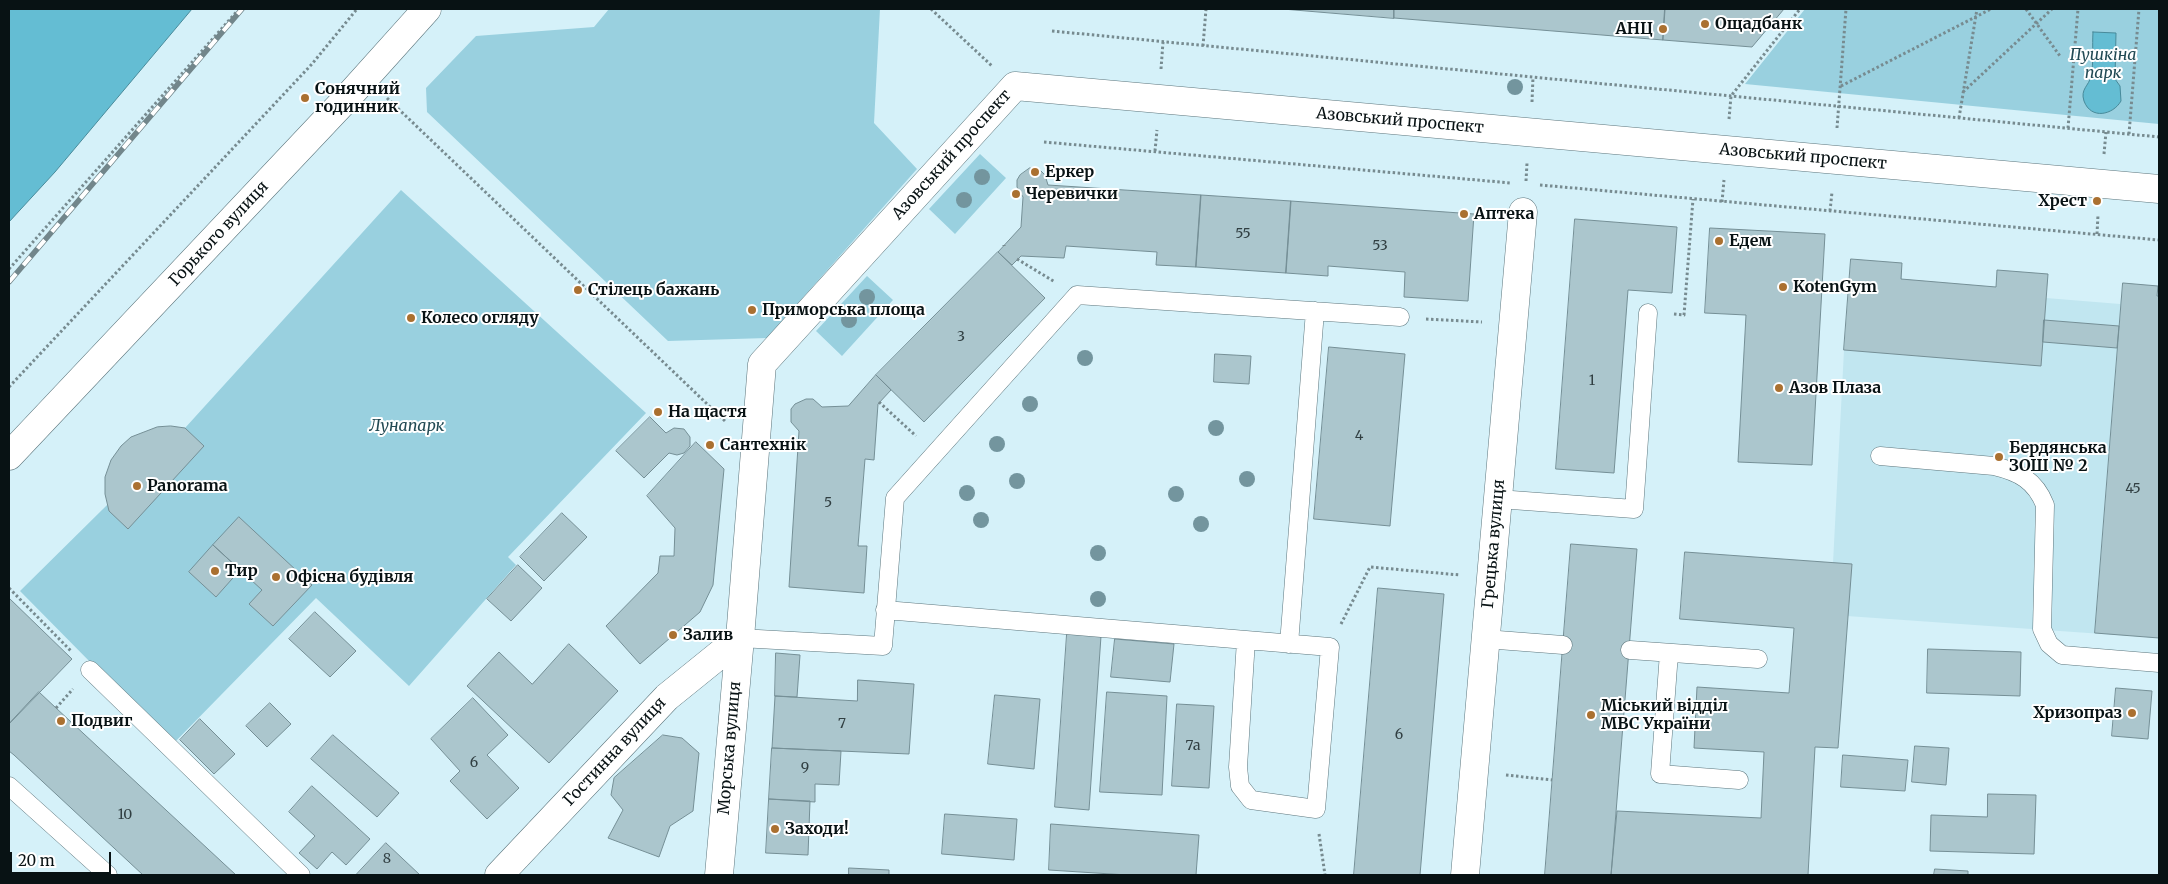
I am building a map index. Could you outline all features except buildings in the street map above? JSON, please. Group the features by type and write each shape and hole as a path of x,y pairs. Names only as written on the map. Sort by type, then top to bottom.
{"street":[{"name":"Горького вулиця","path":"9,456 427,9"},
{"name":"Азовський проспект","path":"762,364 1015,86 2159,189"},
{"name":"Грецька вулиця","path":"1465,875 1523,212"},
{"name":"Морська вулиця","path":"719,875 762,364"},
{"name":"Гостинна вулиця","path":"499,875 667,697 740,629"}],"lane":[{"path":"740,629 883,646 895,498 1077,295 1400,317"},
{"path":"1289,644 1315,311"},
{"path":"1498,499 1634,509 1648,313"},
{"path":"1880,456 1994,466 2011,470 2026,479 2039,490 2046,504 2042,630 2049,644 2062,655 2159,664"},
{"path":"885,610 1246,640 1289,644 1330,647 1316,809 1251,800 1240,786 1238,767 1246,640"},
{"path":"1485,639 1563,645"},
{"path":"1630,650 1758,659"},
{"path":"1669,653 1660,774 1739,780"},
{"path":"90,670 301,875"},
{"path":"9,786 108,875"}],"path":[{"path":"9,269 239,9"},
{"path":"9,387 312,64 358,9"},
{"path":"931,9 1015,86"},
{"path":"1203,46 1206,9"},
{"path":"1722,202 1731,96 1800,9"},
{"path":"1830,211 1846,9"},
{"path":"1959,118 1977,9"},
{"path":"1840,86 1991,9"},
{"path":"2026,9 2060,56"},
{"path":"1963,92 2052,9"},
{"path":"2068,128 2078,9"},
{"path":"2129,134 2139,9"},
{"path":"1052,31 2159,137"},
{"path":"365,77 755,450"},
{"path":"1044,142 1516,183"},
{"path":"1535,185 2159,240"},
{"path":"1648,313 1684,315 1692,199"},
{"path":"1017,259 1077,295"},
{"path":"1400,317 1513,324"},
{"path":"879,402 934,454"},
{"path":"1330,647 1370,567 1490,578"},
{"path":"9,588 90,670 56,708"},
{"path":"1474,773 1552,780"},
{"path":"1316,809 1325,875"}],"shaded area":[{"path":"9,9 192,9 55,172 9,222"},
{"path":"2093,32 2116,33 2115,79 2120,86 2121,101 2113,110 2102,113 2092,111 2087,107 2083,97 2092,71"},
{"name":"Бердянська ЗОШ № 2","path":"1851,259 1902,263 1902,279 1996,287 1997,270 2048,274 2046,298 2120,304 2123,283 2158,286 2159,638 1847,616 1833,563 1844,350"}],"green space":[{"path":"609,9 880,9 874,123 917,169 767,338 668,341 427,112 426,88 476,36 594,27"},
{"name":"Пушкіна парк","path":"1805,9 2159,9 2159,124 1745,84"},
{"path":"980,154 1006,178 955,234 929,209"},
{"name":"Лунапарк","path":"401,190 646,413 508,557 516,565 409,686 316,598 172,745 20,591 185,428"},
{"path":"867,276 893,300 842,356 816,331"}],"railway":[{"path":"9,282 242,9"}],"place":[{"name":"Ощадбанк","path":"1705,24"},
{"name":"АНЦ","path":"1663,29"},
{"name":"Сонячний годинник","path":"305,98"},
{"name":"Еркер","path":"1035,172"},
{"name":"Черевички","path":"1016,194"},
{"name":"Хрест","path":"2097,201"},
{"name":"Аптека","path":"1464,214"},
{"name":"Едем","path":"1719,241"},
{"name":"KotenGym","path":"1783,287"},
{"name":"Стілець бажань","path":"578,290"},
{"name":"Приморська площа","path":"752,310"},
{"name":"Колесо огляду","path":"411,318"},
{"name":"Азов Плаза","path":"1779,388"},
{"name":"На щастя","path":"658,412"},
{"name":"Сантехнік","path":"710,445"},
{"name":"Бердянська ЗОШ № 2","path":"1999,457"},
{"name":"Panorama","path":"137,486"},
{"name":"Тир","path":"215,571"},
{"name":"Офісна будівля","path":"276,577"},
{"name":"Залив","path":"673,635"},
{"name":"Хризопраз","path":"2132,713"},
{"name":"Міський відділ МВС України","path":"1591,715"},
{"name":"Подвиг","path":"61,721"},
{"name":"Заходи!","path":"775,829"}]}
